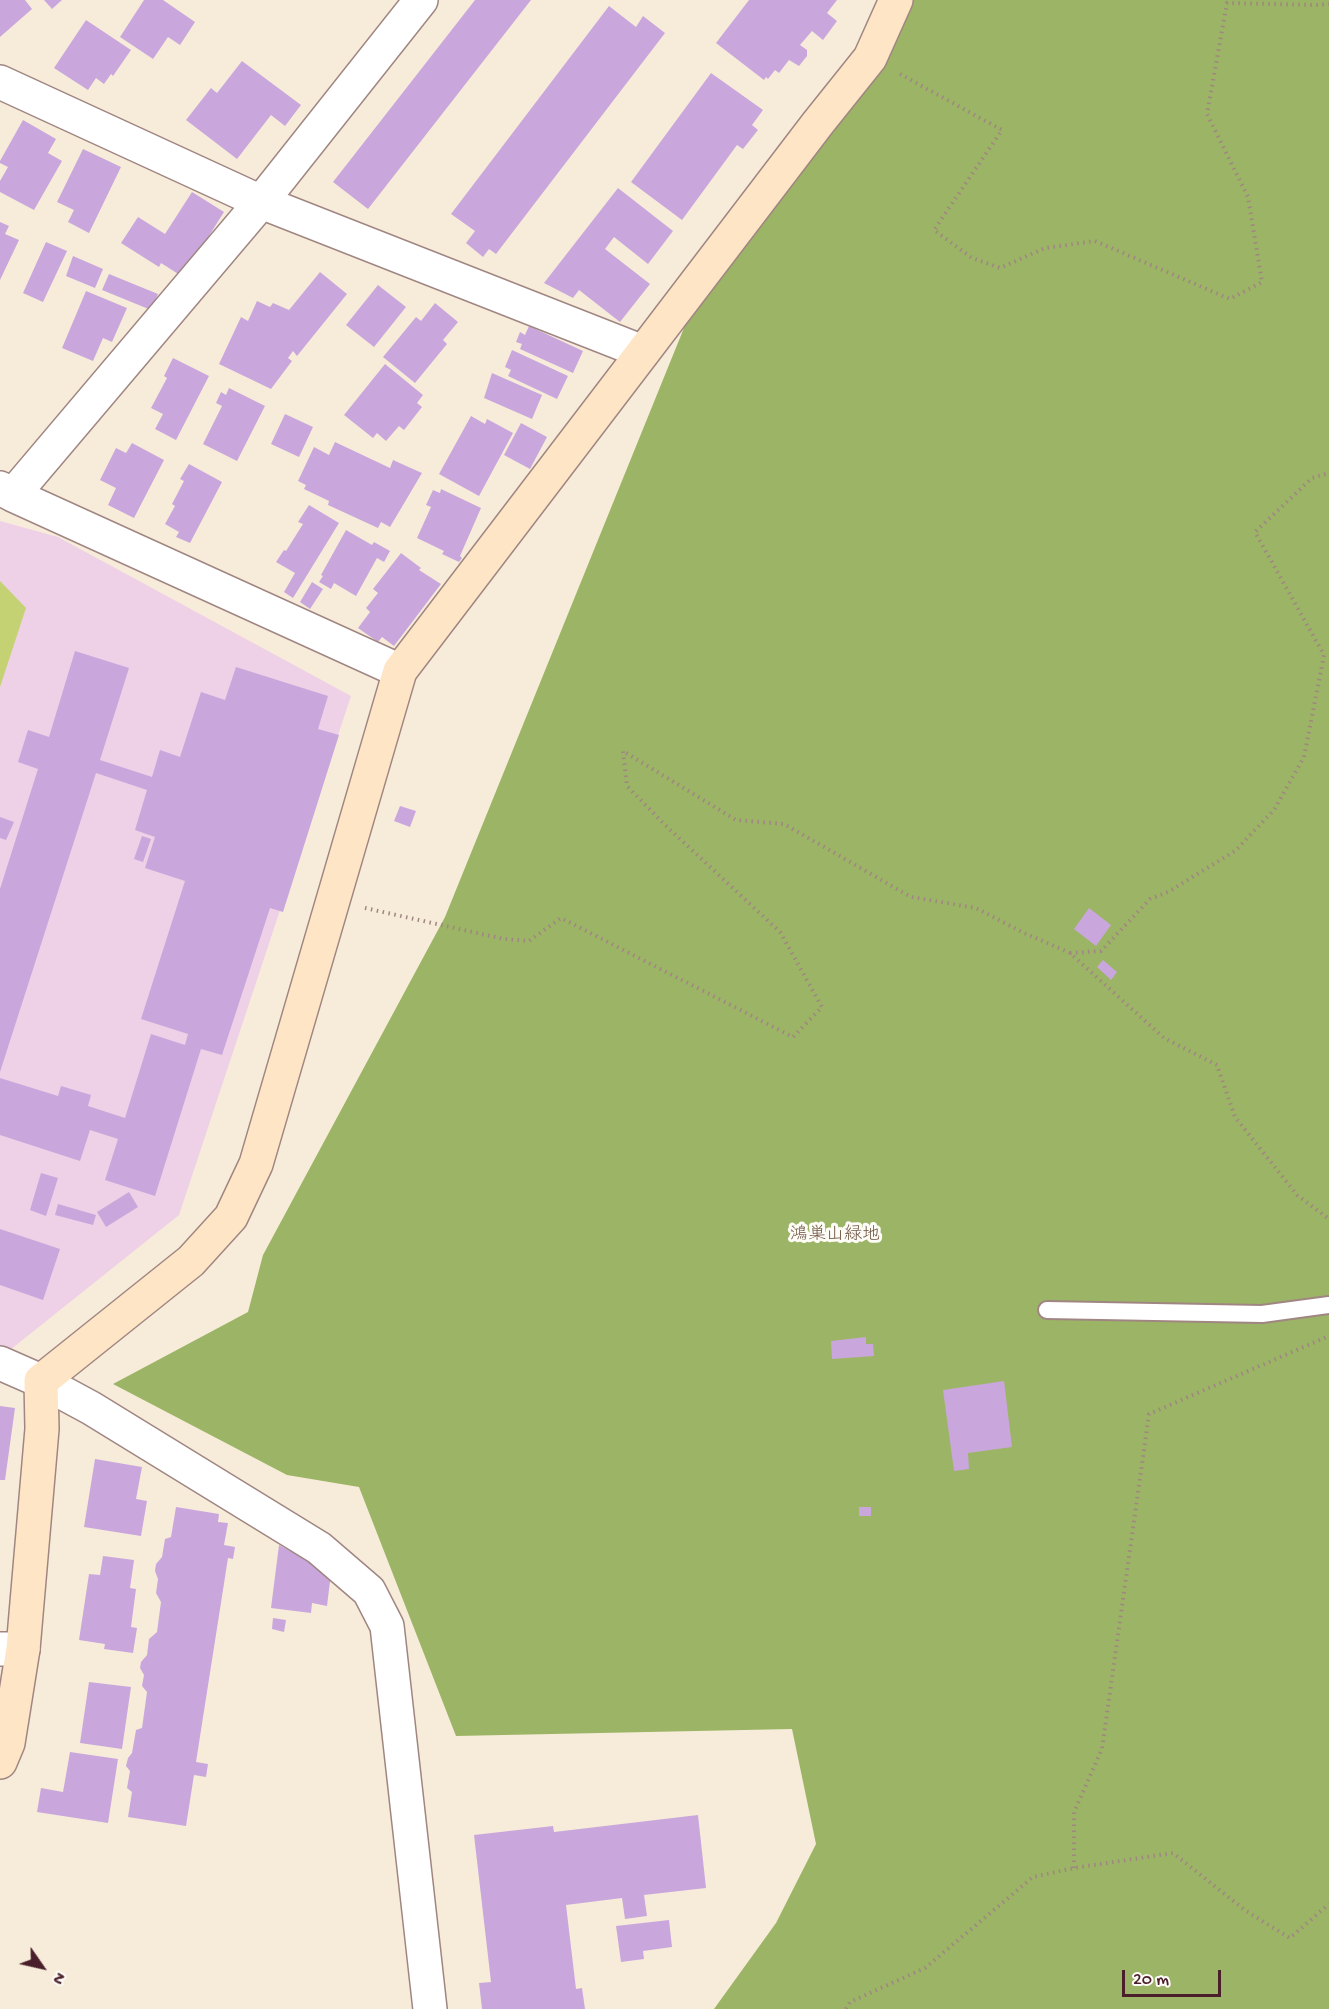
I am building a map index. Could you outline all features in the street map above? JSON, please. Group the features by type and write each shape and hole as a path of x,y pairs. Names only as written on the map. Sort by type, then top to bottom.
{"street":[{"path":"400,671 6,492 261,202 421,0"},
{"path":"40,1381 191,1261 231,1217 256,1164 400,671 870,58 896,0"},
{"path":"0,82 261,202 643,352"},
{"path":"0,1363 91,1408 319,1548 369,1592 387,1626 430,2009"},
{"path":"0,1762 8,1743 11,1649 42,1429 40,1381"}],"lane":[{"path":"1047,1310 1262,1314 1329,1305"}],"path":[{"path":"870,58 1002,130 934,230 972,258 1000,268 1045,248 1095,241 1230,299 1262,282 1248,197 1207,114 1227,3 1329,4"},
{"path":"1070,953 1101,951 1150,899 1168,892 1235,851 1274,810 1304,757 1324,656 1256,532 1312,478 1329,473"},
{"path":"333,901 512,940 529,941 561,918 793,1037 822,1007 780,932 664,824 627,786 623,751 736,820 784,824 911,897 976,908 1070,953 1164,1038 1217,1065 1235,1117 1297,1195 1329,1219"},
{"path":"1074,1868 1074,1812 1102,1749 1149,1414 1329,1336"},
{"path":"846,2009 850,2002 925,1968 1033,1876 1173,1853 1245,1911 1290,1938 1329,1904"}],"shaded area":[{"path":"0,521 58,537 351,696 179,1215 10,1350 0,1346"}],"green space":[{"name":"鴻巣山緑地","path":"908,0 1329,0 1329,2009 714,2009 776,1923 816,1844 792,1729 456,1736 359,1487 287,1475 113,1384 248,1312 263,1255 445,917 686,323"},
{"path":"0,581 26,608 0,687"}],"building":[{"path":"0,0 25,0 32,9 0,37"},
{"path":"44,0 62,0 52,9"},
{"path":"144,0 163,0 195,22 180,45 168,37 153,59 120,37"},
{"path":"475,0 531,0 368,209 333,182"},
{"path":"749,0 837,0 827,13 837,21 823,40 812,31 800,45 807,50 807,56 799,66 789,60 779,73 775,70 768,79 766,77 764,80 716,43"},
{"path":"609,6 636,27 643,16 665,33 496,254 489,249 483,257 466,243 475,231 451,214"},
{"path":"86,20 131,50 113,76 111,74 104,84 96,78 88,90 54,68"},
{"path":"242,61 301,105 285,126 271,115 237,159 186,120 211,88 217,93"},
{"path":"711,73 763,110 752,125 758,130 743,149 737,145 682,220 631,182"},
{"path":"23,120 56,139 48,153 62,161 34,210 0,192 0,181 8,167 0,161"},
{"path":"83,149 121,167 89,233 68,222 74,210 57,202"},
{"path":"618,188 673,231 648,264 614,237 605,249 650,284 620,322 579,290 573,298 544,283"},
{"path":"192,192 224,212 183,277 161,263 159,267 121,243 138,217 165,234"},
{"path":"0,222 9,226 5,234 19,240 0,280"},
{"path":"46,242 67,251 43,302 23,293"},
{"path":"73,256 103,269 95,288 66,276"},
{"path":"320,272 347,294 297,356 293,351 288,358 292,361 271,389 219,364 241,317 248,321 257,301 270,307 273,303 289,310"},
{"path":"109,274 158,294 151,310 102,290"},
{"path":"378,285 406,307 374,347 346,325"},
{"path":"86,291 127,308 112,342 103,338 93,361 62,348"},
{"path":"435,303 458,322 443,340 447,344 415,383 383,357 416,317 421,321"},
{"path":"529,326 583,351 573,373 520,349 522,344 516,342 520,332 525,335"},
{"path":"512,350 568,376 557,399 508,376 511,370 505,367"},
{"path":"173,358 209,376 176,440 155,429 163,414 151,408 167,378 164,376"},
{"path":"385,364 423,395 417,403 422,407 404,430 399,426 386,441 377,433 373,438 344,415"},
{"path":"492,373 542,395 532,419 484,398"},
{"path":"229,388 265,406 237,461 203,444 222,406 216,403 221,392 226,395"},
{"path":"285,414 313,427 299,457 271,444"},
{"path":"471,416 485,424 487,419 513,433 479,496 439,474"},
{"path":"521,423 547,437 530,469 504,455"},
{"path":"335,442 390,468 393,460 422,473 390,527 381,522 378,528 328,505 329,501 304,489 306,485 298,481 314,447 329,455"},
{"path":"132,443 164,460 134,518 108,505 116,488 100,480 116,448 126,453"},
{"path":"189,464 222,482 190,543 176,537 179,532 165,524 175,506 172,504 184,481 180,479"},
{"path":"441,489 481,508 459,562 442,554 444,551 417,538 431,507 426,505 433,490 440,493"},
{"path":"309,505 339,523 293,598 284,592 295,573 276,562 303,524 298,522"},
{"path":"346,530 372,545 374,542 390,551 384,562 377,558 356,596 334,583 331,589 319,582"},
{"path":"401,553 421,568 419,570 441,584 394,646 382,637 378,642 358,628 370,612 366,608 378,593 373,589"},
{"path":"312,582 323,589 310,609 300,602"},
{"path":"75,651 129,668 100,760 152,777 160,750 180,757 201,692 225,700 236,667 328,696 318,729 339,735 283,912 270,908 222,1055 201,1049 155,1196 105,1180 118,1139 90,1130 80,1161 0,1135 0,1078 58,1096 61,1086 91,1095 88,1106 125,1118 151,1034 185,1045 188,1034 141,1019 185,881 145,868 155,837 135,830 147,790 96,773 0,1072 0,889 38,769 18,762 28,730 49,737"},
{"path":"400,806 416,811 410,827 394,821"},
{"path":"0,817 14,822 6,840 0,838"},
{"path":"142,836 151,839 143,862 134,859"},
{"path":"1089,908 1111,925 1096,946 1074,929"},
{"path":"1103,960 1117,972 1111,980 1097,967"},
{"path":"41,1173 58,1178 46,1216 30,1210"},
{"path":"129,1192 138,1207 106,1227 97,1212"},
{"path":"58,1204 96,1215 93,1225 55,1215"},
{"path":"0,1229 60,1249 43,1300 0,1285"},
{"path":"866,1337 866,1344 873,1344 874,1356 832,1359 831,1341"},
{"path":"1004,1381 1012,1447 968,1453 969,1469 954,1471 943,1390"},
{"path":"0,1406 15,1408 5,1480 0,1480"},
{"path":"95,1459 142,1467 136,1499 147,1501 141,1536 84,1527"},
{"path":"176,1507 219,1514 218,1522 228,1523 224,1545 235,1547 233,1559 228,1558 196,1762 208,1764 206,1777 194,1775 186,1826 128,1817 132,1792 127,1788 130,1771 126,1766 132,1753 136,1730 142,1728 147,1692 142,1686 144,1675 140,1668 141,1662 147,1655 149,1639 157,1632 161,1602 156,1593 158,1579 155,1571 156,1564 162,1557 165,1539 171,1537"},
{"path":"859,1507 871,1507 871,1516 859,1516"},
{"path":"279,1545 331,1573 327,1606 312,1603 311,1613 271,1608"},
{"path":"103,1556 134,1560 130,1588 136,1589 131,1627 137,1628 133,1653 104,1649 105,1644 79,1640 89,1574 100,1575"},
{"path":"273,1618 286,1620 284,1632 272,1629"},
{"path":"89,1682 131,1687 122,1749 80,1743"},
{"path":"70,1752 118,1759 108,1823 37,1812 41,1788 63,1792"},
{"path":"698,1815 706,1888 644,1895 647,1916 625,1919 622,1898 566,1905 576,1989 582,1988 585,2009 482,2009 479,1983 491,1982 474,1835 553,1826 554,1832"},
{"path":"669,1920 672,1947 643,1951 644,1959 621,1962 616,1926"}]}
